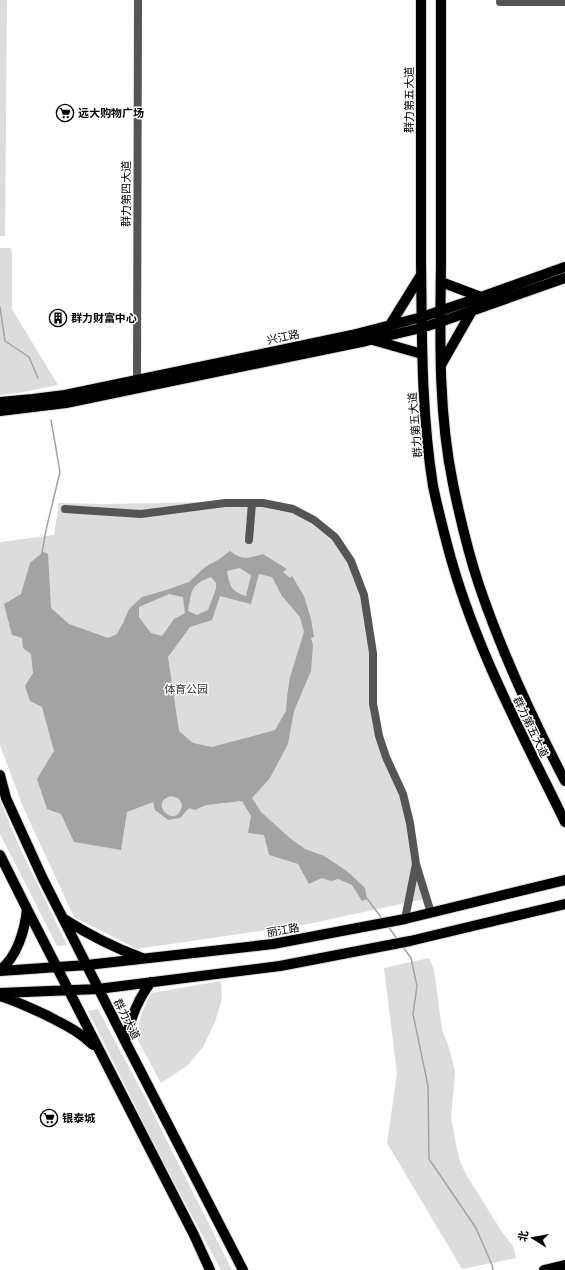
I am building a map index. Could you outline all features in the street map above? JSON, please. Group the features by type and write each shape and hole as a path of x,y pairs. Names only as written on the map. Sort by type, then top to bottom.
{"main road":[{"name":"群力第五大道","path":"421,0 421,328 426,428 434,486 447,545 460,587 480,642 500,689 565,822"},
{"name":"群力第五大道","path":"441,0 440,322 444,428 453,483 467,546 478,584 492,622 538,730 565,781"},
{"name":"兴江路","path":"0,411 33,403 66,399 137,384 352,335 422,317 565,267"},
{"path":"390,325 421,276"},
{"name":"兴江路","path":"137,384 371,340 421,328 565,278"},
{"path":"440,282 481,297"},
{"path":"441,365 473,309"},
{"path":"371,340 422,354"},
{"name":"兴江路","path":"0,402 33,403"},
{"name":"群力大道","path":"0,775 6,798 63,919 243,1270"},
{"path":"0,855 26,910 190,1228 210,1270"},
{"name":"丽江路","path":"0,970 56,968 273,944 405,919 564,877"},
{"path":"0,994 98,989 280,966 410,941 565,904"},
{"path":"0,970 9,961 15,951 26,921 26,910"},
{"path":"63,919 84,932 144,959"},
{"path":"125,1041 133,1015 142,994 151,982"},
{"path":"0,994 68,1026 86,1038 99,1050"},
{"path":"544,1270 565,1265"}],"street":[{"name":"群力第四大道","path":"137,384 138,0"},
{"path":"500,2 565,2"},
{"path":"65,509 141,514 225,503 263,503 293,508 314,520 335,537 351,561 364,595 373,652 373,704 379,736 386,757 403,794 410,823 416,864 431,913"},
{"path":"248,540 252,503"},
{"path":"405,919 416,864"}],"green space":[{"path":"0,0 7,0 5,236 0,236"},
{"path":"0,248 11,248 12,253 12,309 58,385 0,395"},
{"name":"体育公园","path":"263,501 294,505 332,530 352,559 375,657 371,706 402,801 429,898 308,924 137,949 74,917 23,807 0,745 0,542 54,535 59,503 104,504"},
{"path":"0,800 19,846 67,945 57,946 0,834"},
{"path":"429,958 434,970 442,1029 450,1051 455,1072 451,1118 461,1164 502,1232 513,1246 516,1258 462,1269 387,1143 397,1074 384,968"},
{"path":"221,981 222,999 215,1022 203,1047 187,1066 161,1083 138,1040 141,1015 151,993"},
{"path":"98,1009 147,1101 232,1270 221,1270 161,1158 88,1011"}],"shaded area":[{"path":"230,551 246,558 263,554 287,569 283,572 290,578 292,576 304,596 311,619 314,637 311,638 313,645 311,671 294,711 288,744 270,778 252,798 261,812 291,839 305,849 324,856 347,871 365,888 367,899 362,901 352,885 338,879 331,881 322,878 309,884 298,864 269,855 264,835 248,833 251,816 242,801 206,805 195,810 189,808 180,818 168,820 155,810 153,802 127,812 121,850 74,842 61,814 47,809 37,779 54,751 42,707 30,701 25,686 33,673 31,654 23,648 22,638 12,635 4,604 21,594 30,563 43,552 48,554 51,608 69,624 108,638 117,634 129,609 142,597 189,582 205,567","holes":["240,568 251,575 246,596 232,588 227,571","259,574 272,577 282,596 300,617 304,632 290,677 286,711 275,730 212,747 193,743 179,731 168,657 190,627 212,620 220,596 251,604","211,577 216,583 216,589 208,610 197,615 188,611 190,598 193,589 204,580","169,594 183,597 185,613 174,619 162,636 151,633 139,617 139,607","171,796 180,800 182,808 178,814 173,816 165,812 162,808 162,803 165,799"]}],"waterway":[{"path":"0,307 5,341 29,357 38,378"},
{"path":"42,553 60,472 51,420"},
{"path":"366,897 383,920"},
{"path":"388,926 397,939"},
{"path":"403,947 411,958 417,986 413,1014 428,1086 429,1159 476,1228 493,1270"}],"place":[{"name":"远大购物广场","path":"65,113"},
{"name":"群力财富中心","path":"58,318"},
{"name":"银泰城","path":"49,1118"}]}
